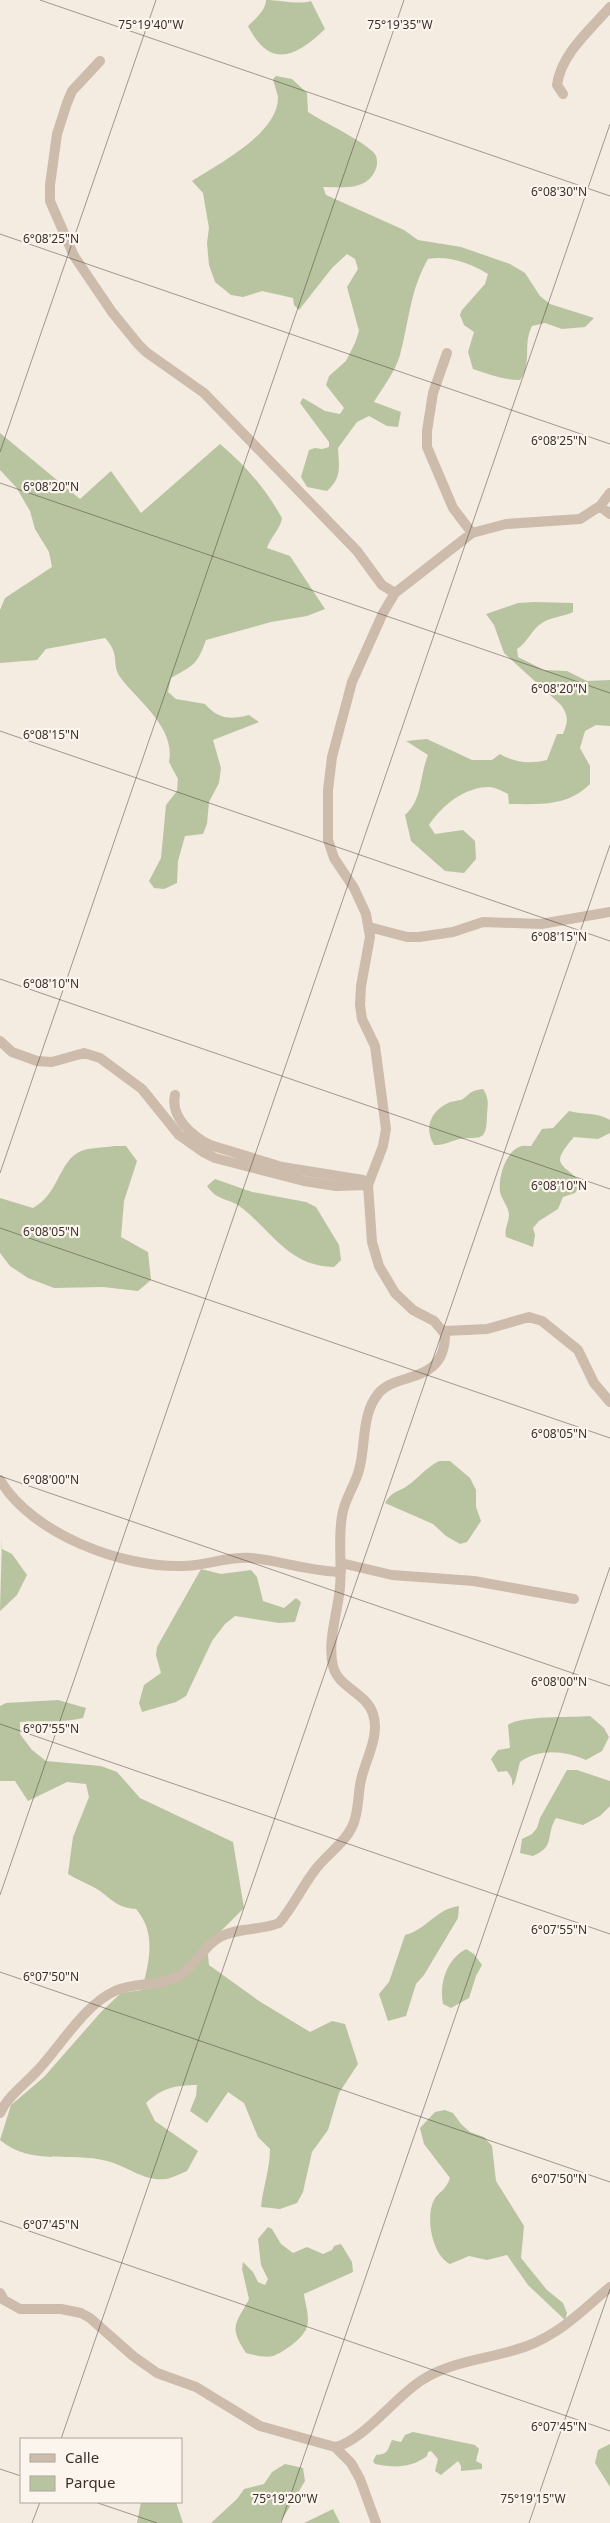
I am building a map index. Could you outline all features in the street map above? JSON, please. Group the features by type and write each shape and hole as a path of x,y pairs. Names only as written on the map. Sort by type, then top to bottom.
{"street":[{"path":"562,94 557,85 563,66 584,37 610,7"},
{"path":"100,61 72,91 57,134 52,171 50,201 74,256 112,312 138,344 146,352 204,393 357,552 382,585 394,594"},
{"path":"447,353 433,393 427,431 427,447 453,508 472,533"},
{"path":"0,2113 8,2099 38,2070 63,2038 105,1997 133,1984 170,1979 182,1974 219,1937 234,1931 279,1923 316,1868 346,1838 356,1818 362,1777 371,1748 375,1722 370,1707 358,1694 340,1680 332,1663 341,1568 342,1513 360,1469 365,1430 372,1405 378,1394 385,1387 414,1378 433,1365 441,1356 445,1346 444,1332 434,1321 400,1299 384,1276 372,1242 369,1183 386,1129 375,1046 361,1014 361,986 370,943 369,927 354,888 330,850 327,824 328,790 332,757 352,682 383,613 394,594 472,533 506,524 574,520 588,515 600,506 610,493"},
{"path":"600,506 610,514"},
{"path":"369,927 407,937 419,937 453,932 483,922 541,924 610,912"},
{"path":"0,1041 12,1052 37,1061 52,1062 84,1053 100,1058 142,1089 179,1134 203,1152 215,1158 304,1181 336,1186 369,1183"},
{"path":"174,1095 175,1108 181,1121 200,1140 210,1145 282,1167 369,1183"},
{"path":"444,1332 487,1328 529,1317 542,1321 578,1350 594,1383 610,1402"},
{"path":"0,1480 18,1503 37,1519 62,1534 90,1548 155,1565 183,1566 231,1558 250,1558 306,1570 341,1568 384,1574 474,1581 574,1599"},
{"path":"335,2447 348,2442 404,2392 423,2380 448,2368 513,2351 551,2335 610,2287"},
{"path":"0,2293 4,2300 20,2309 62,2309 81,2313 90,2318 133,2356 157,2373 196,2387 260,2426 335,2447 356,2471 376,2523"}],"green space":[{"path":"266,0 311,1 325,29 303,47 293,52 284,54 274,53 265,49 256,40 248,26 262,11"},
{"path":"276,76 292,79 307,93 308,112 366,146 376,156 377,164 375,171 366,182 345,187 323,187 326,195 404,230 418,240 461,247 510,264 525,273 540,296 550,304 594,318 585,327 562,329 545,323 532,326 529,333 526,367 520,380 502,378 473,369 468,352 474,332 464,325 460,315 462,310 485,284 488,274 474,266 451,259 428,259 417,282 398,361 374,402 401,412 398,427 387,426 369,416 357,422 338,448 339,467 337,477 327,491 307,487 301,477 309,450 329,447 329,442 300,403 303,398 325,411 340,414 344,408 326,385 329,376 346,361 359,331 347,287 358,269 355,259 347,254 332,268 299,310 294,305 293,298 262,291 243,297 231,295 215,282 209,265 207,243 209,228 203,193 192,181 245,146 269,123 276,110 278,97 273,79"},
{"path":"0,433 80,499 111,471 141,513 220,444 254,478 282,518 267,548 290,556 325,609 307,616 271,622 206,640 197,660 171,678 168,692 176,699 205,704 215,713 225,717 236,718 249,715 259,722 213,740 221,768 219,783 209,802 207,824 203,834 185,836 178,861 177,883 164,889 154,888 149,881 161,858 166,805 177,791 178,779 169,762 170,750 161,726 120,677 110,644 105,638 46,649 37,660 0,663 0,610 5,598 52,567 49,552 35,529 30,511 16,487 0,470"},
{"path":"518,603 573,603 573,612 549,619 538,626 517,649 518,657 544,670 567,671 587,681 610,680 610,726 596,725 585,731 580,748 590,766 590,784 572,797 552,803 509,804 508,794 489,787 471,790 447,804 429,825 435,834 463,830 475,841 476,859 464,873 445,871 411,841 405,815 411,809 418,795 428,755 406,741 427,739 472,760 492,760 500,754 523,762 547,760 557,734 563,734 565,730 567,719 565,712 561,705 504,653 494,625 486,614"},
{"path":"483,1089 488,1104 487,1124 483,1135 434,1145 429,1133 429,1127 437,1111 448,1103 463,1099 473,1091"},
{"path":"569,1111 605,1117 610,1120 610,1133 598,1139 574,1137 566,1147 560,1159 561,1163 581,1183 575,1193 563,1197 558,1209 539,1221 533,1228 535,1235 533,1247 506,1237 509,1214 500,1192 500,1186 501,1173 506,1160 519,1147 531,1146 542,1129 553,1128"},
{"path":"126,1146 137,1161 124,1201 121,1237 148,1252 151,1280 138,1291 103,1287 54,1288 28,1278 10,1266 0,1253 0,1198 33,1208 48,1195 72,1157 87,1149"},
{"path":"215,1179 252,1192 306,1202 316,1207 339,1245 341,1260 334,1267 305,1261 293,1255 242,1208 215,1195 207,1186"},
{"path":"439,1461 450,1461 470,1478 476,1490 476,1507 481,1521 467,1542 460,1544 446,1536 433,1524 385,1503 393,1494 407,1486"},
{"path":"2,1536 2,1549 12,1554 27,1575 17,1595 0,1611"},
{"path":"201,1569 221,1574 251,1570 257,1577 263,1601 284,1608 296,1598 301,1602 295,1622 279,1623 235,1616 225,1624 212,1641 186,1696 176,1702 142,1712 139,1703 144,1685 161,1673 156,1655 157,1647"},
{"path":"58,1700 86,1708 83,1718 20,1722 20,1734 32,1750 46,1761 101,1766 117,1772 140,1798 233,1842 244,1908 207,1945 209,1965 259,2001 310,2032 332,2021 345,2024 358,2064 339,2093 328,2130 312,2152 303,2192 297,2203 280,2209 261,2207 270,2149 258,2137 244,2103 228,2092 207,2123 190,2111 196,2096 197,2085 169,2088 146,2103 155,2121 198,2151 187,2171 169,2178 151,2178 114,2163 93,2158 38,2156 12,2148 0,2140 11,2105 44,2077 101,2012 121,1993 142,1990 149,1958 150,1948 147,1928 143,1918 136,1909 119,1905 96,1888 68,1874 73,1837 89,1797 86,1784 67,1782 28,1801 15,1781 0,1781 0,1706 6,1703"},
{"path":"590,1716 604,1728 609,1737 602,1751 586,1760 553,1752 536,1755 520,1762 515,1782 512,1786 512,1779 507,1771 498,1772 491,1759 498,1750 510,1748 508,1725 514,1722 535,1718"},
{"path":"567,1770 577,1770 610,1781 610,1806 600,1816 583,1825 556,1818 545,1848 533,1856 520,1853 522,1839 532,1834 537,1828 540,1818"},
{"path":"459,1906 458,1918 424,1975 416,1984 406,2016 388,2021 379,1994 389,1982 405,1935 419,1929 444,1911"},
{"path":"466,1949 474,1954 482,1965 476,1976 469,1998 451,2008 443,2004 442,1988 446,1972 459,1953"},
{"path":"445,2110 453,2113 470,2132 484,2137 492,2146 496,2181 524,2226 521,2258 547,2290 563,2303 567,2313 565,2320 528,2285 507,2255 487,2260 469,2256 450,2264 439,2253 430,2225 431,2207 450,2178 424,2144 420,2128 435,2112"},
{"path":"268,2227 272,2229 281,2244 293,2253 307,2247 323,2254 332,2250 334,2246 341,2244 352,2262 353,2272 304,2294 308,2320 304,2333 287,2348 273,2356 267,2357 246,2353 237,2337 236,2325 249,2299 242,2269 243,2262 253,2272 258,2282 265,2285 268,2279 261,2265 258,2239"},
{"path":"413,2432 475,2445 479,2449 476,2461 482,2464 482,2469 461,2471 458,2461 441,2475 435,2471 438,2459 431,2451 421,2460 409,2465 389,2466 375,2464 373,2461 376,2455 385,2452 392,2440 401,2442 405,2435"},
{"path":"610,2444 610,2487 595,2463 598,2450"},
{"path":"285,2464 303,2468 305,2481 280,2523 211,2523 237,2499 244,2489 264,2484 272,2472"},
{"path":"141,2503 176,2503 183,2523 137,2523"},
{"path":"333,2509 340,2523 304,2523"}]}
